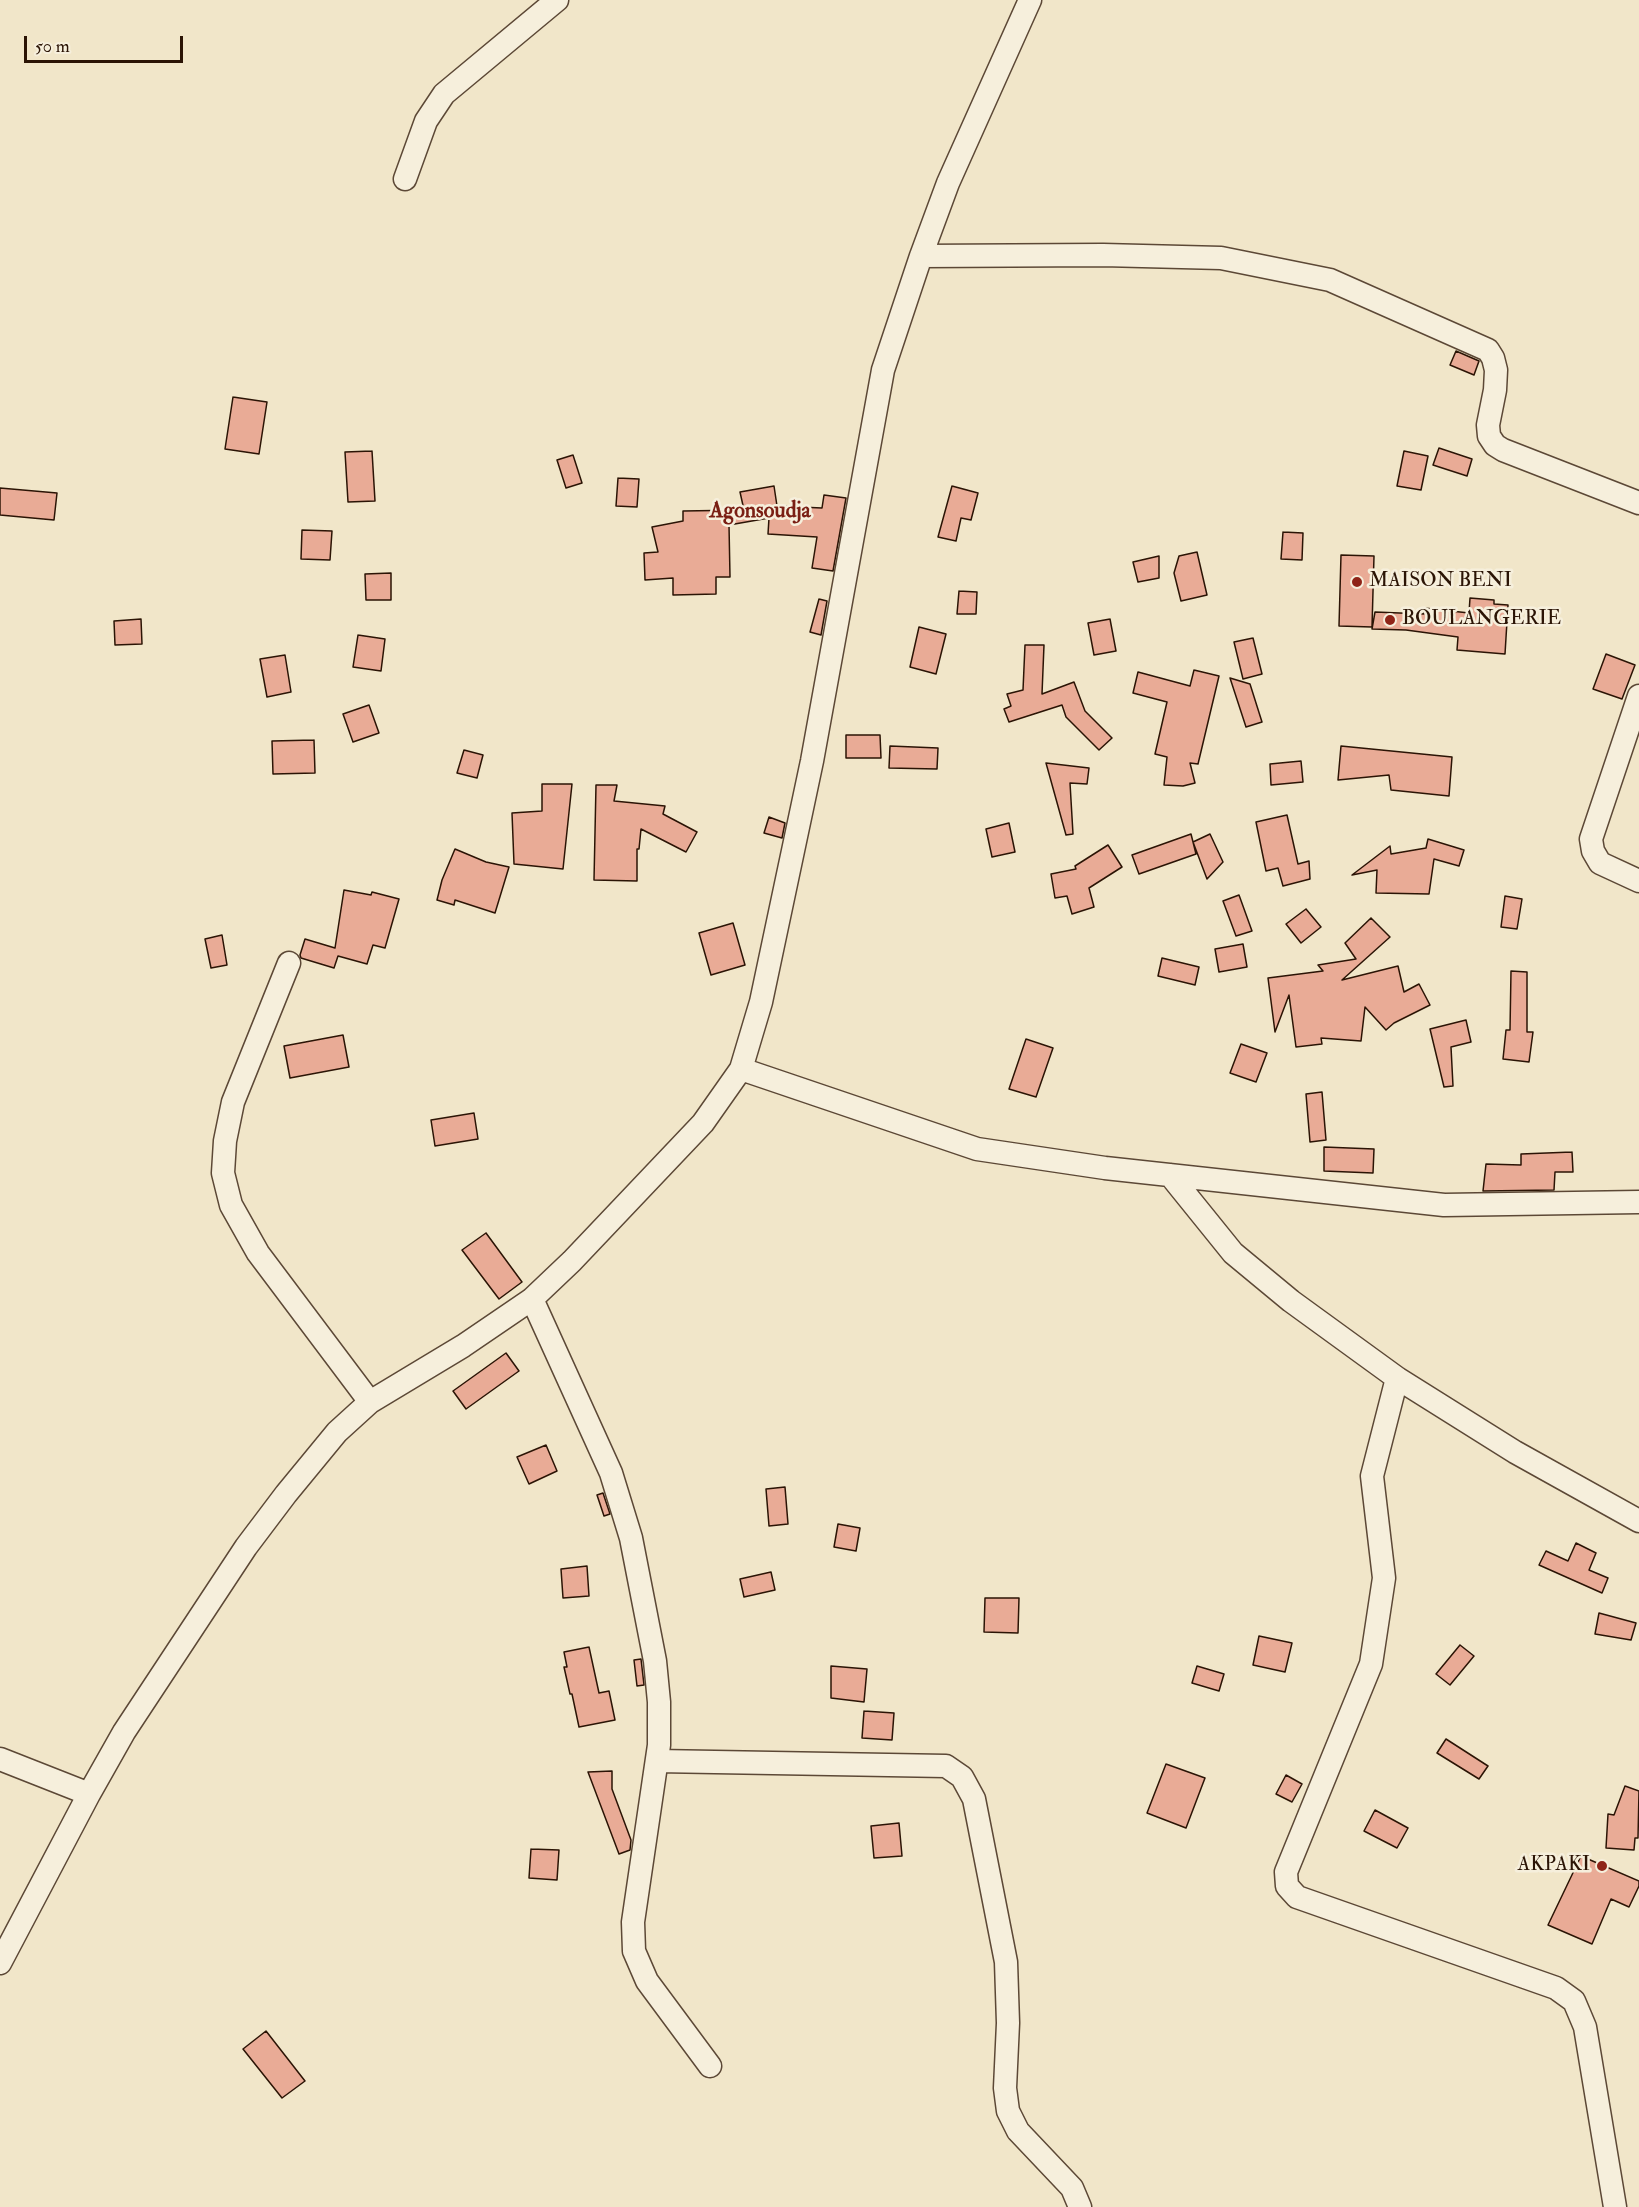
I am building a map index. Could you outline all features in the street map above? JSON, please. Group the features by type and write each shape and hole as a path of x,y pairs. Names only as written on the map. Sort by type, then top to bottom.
{"street":[{"path":"405,179 426,121 444,94 557,0"},
{"path":"0,1964 124,1732 246,1547 286,1494 338,1432 370,1402 463,1346 532,1299 572,1261 703,1123 741,1069 761,1002 812,761 883,370 948,183 1030,0"},
{"path":"921,256 1103,255 1221,258 1330,280 1488,350 1496,370 1495,390 1488,425 1489,436 1495,445 1639,503"},
{"path":"1639,696 1591,839 1593,851 1600,862 1639,881"},
{"path":"289,963 233,1102 225,1141 223,1173 231,1205 258,1253 370,1402"},
{"path":"741,1069 977,1149 1170,1175 1444,1205 1639,1202"},
{"path":"1170,1175 1233,1252 1291,1301 1397,1378 1515,1452 1639,1521"},
{"path":"532,1299 611,1473 631,1538 655,1661 660,1729 633,1922 634,1951 647,1981 710,2066"},
{"path":"1397,1378 1372,1476 1384,1588 1371,1664 1286,1872 1287,1886 1297,1897 1556,1988 1574,2001 1585,2027 1615,2207"},
{"path":"0,1759 89,1794"},
{"path":"657,1761 946,1766 963,1777 974,1799 1006,1962 1008,2023 1005,2088 1008,2110 1018,2131 1072,2188 1080,2207"}],"building":[{"path":"1456,351 1479,361 1474,375 1450,365"},
{"path":"233,397 267,402 259,454 225,449"},
{"path":"1439,448 1472,459 1467,476 1433,465"},
{"path":"372,451 375,501 348,502 345,452"},
{"path":"1404,451 1428,456 1421,490 1397,486"},
{"path":"573,455 582,483 566,488 557,460"},
{"path":"618,478 639,479 637,507 616,506"},
{"path":"774,486 777,506 822,508 824,495 846,498 833,571 812,568 817,537 768,534 769,518 729,525 730,577 716,577 716,594 673,595 673,578 645,580 644,553 658,552 652,527 683,521 683,511 744,510 740,492"},
{"path":"952,486 978,493 971,520 961,518 956,541 938,537"},
{"path":"0,488 57,493 54,520 0,515"},
{"path":"302,530 332,531 330,560 301,559"},
{"path":"1283,532 1303,533 1302,560 1281,559"},
{"path":"1197,552 1207,595 1181,601 1174,573 1179,556"},
{"name":"MAISON BENI","path":"1341,555 1374,556 1372,627 1339,626"},
{"path":"1159,556 1159,578 1138,582 1133,562"},
{"path":"391,573 391,600 366,600 365,574"},
{"path":"959,591 977,592 976,614 957,614"},
{"path":"1470,598 1494,600 1494,604 1508,605 1505,654 1457,650 1458,637 1406,630 1372,629 1375,612 1424,614 1424,608 1469,613"},
{"path":"819,599 827,601 821,635 810,632"},
{"path":"141,619 142,644 115,645 114,621"},
{"path":"1110,619 1116,651 1094,655 1088,623"},
{"path":"919,627 946,634 936,674 910,667"},
{"path":"358,635 385,639 381,671 353,667"},
{"path":"1253,638 1262,674 1243,679 1234,642"},
{"path":"1025,645 1044,645 1042,694 1074,682 1085,711 1112,738 1099,750 1066,717 1062,705 1009,722 1004,709 1011,706 1007,694 1023,690"},
{"path":"1606,654 1635,665 1622,699 1593,689"},
{"path":"285,655 291,692 267,697 260,659"},
{"path":"1194,670 1219,676 1198,764 1190,763 1195,783 1183,786 1164,785 1167,757 1155,754 1167,702 1133,693 1138,672 1190,686"},
{"path":"1230,678 1250,684 1262,722 1246,727"},
{"path":"369,705 379,733 353,742 343,714"},
{"path":"846,735 880,735 881,758 846,758"},
{"path":"314,740 315,773 273,774 272,741"},
{"path":"890,746 938,748 937,769 889,768"},
{"path":"1341,746 1452,757 1449,796 1391,790 1389,775 1338,780"},
{"path":"464,750 483,755 477,778 457,773"},
{"path":"1301,761 1303,782 1271,785 1270,764"},
{"path":"1046,763 1089,768 1087,784 1070,783 1073,834 1066,835"},
{"path":"542,784 572,784 563,869 514,864 512,813 542,811"},
{"path":"596,785 617,785 614,801 665,806 663,814 697,832 686,852 641,829 639,849 637,849 637,881 594,880"},
{"path":"1287,815 1298,864 1309,861 1310,879 1283,886 1278,868 1266,871 1256,822"},
{"path":"769,817 785,823 782,838 764,833"},
{"path":"1009,823 1015,852 992,857 986,829"},
{"path":"1191,834 1196,854 1139,874 1132,855"},
{"path":"1210,834 1223,862 1207,879 1193,842"},
{"path":"1428,839 1464,850 1459,866 1434,859 1429,894 1376,893 1377,870 1352,875 1390,846 1391,854 1426,848"},
{"path":"1108,845 1122,867 1089,888 1094,907 1072,914 1067,896 1055,898 1051,874 1076,869 1075,866"},
{"path":"455,849 486,862 509,867 495,913 455,900 454,905 437,900 442,880"},
{"path":"344,890 371,895 372,892 399,899 385,948 373,945 367,964 338,956 334,968 301,958 305,939 335,948"},
{"path":"1239,895 1252,931 1236,936 1223,901"},
{"path":"1505,896 1522,899 1517,929 1501,927"},
{"path":"1306,909 1321,927 1301,943 1286,924"},
{"path":"1371,918 1390,937 1342,980 1398,966 1404,992 1419,984 1430,1005 1394,1023 1386,1030 1365,1007 1361,1041 1321,1038 1322,1044 1296,1047 1289,995 1275,1032 1268,978 1323,971 1318,965 1356,959 1345,943"},
{"path":"733,923 745,965 711,975 699,933"},
{"path":"222,935 227,965 211,968 205,939"},
{"path":"1243,944 1247,967 1219,972 1215,949"},
{"path":"1162,958 1199,967 1195,985 1158,976"},
{"path":"1511,971 1527,972 1527,1032 1533,1032 1529,1062 1503,1059 1506,1030 1510,1030"},
{"path":"1466,1020 1471,1042 1451,1047 1453,1086 1444,1087 1430,1029"},
{"path":"343,1035 349,1067 290,1078 284,1046"},
{"path":"1026,1039 1053,1048 1036,1097 1009,1089"},
{"path":"1241,1044 1267,1053 1256,1082 1230,1073"},
{"path":"1322,1092 1326,1140 1310,1142 1306,1094"},
{"path":"474,1113 478,1139 435,1146 431,1120"},
{"path":"1324,1147 1374,1149 1373,1173 1324,1171"},
{"path":"1572,1152 1573,1172 1555,1172 1554,1190 1483,1191 1486,1164 1521,1165 1521,1154"},
{"path":"486,1233 522,1282 499,1299 462,1250"},
{"path":"506,1353 519,1371 466,1409 453,1391"},
{"path":"546,1445 557,1471 529,1484 517,1457"},
{"path":"785,1487 788,1524 769,1526 766,1489"},
{"path":"603,1493 610,1514 604,1516 597,1495"},
{"path":"838,1524 860,1528 856,1551 834,1547"},
{"path":"1576,1543 1596,1553 1589,1570 1608,1578 1602,1593 1539,1565 1546,1551 1568,1561"},
{"path":"587,1566 589,1596 563,1598 561,1569"},
{"path":"771,1572 775,1590 744,1597 740,1579"},
{"path":"985,1598 1019,1598 1018,1633 984,1632"},
{"path":"1599,1613 1636,1623 1631,1640 1595,1634"},
{"path":"1259,1636 1292,1643 1285,1672 1253,1665"},
{"path":"1460,1645 1474,1656 1450,1685 1436,1674"},
{"path":"589,1647 599,1693 609,1691 615,1720 579,1727 564,1667 567,1667 564,1652"},
{"path":"641,1659 644,1685 637,1686 634,1660"},
{"path":"831,1666 867,1669 864,1702 831,1698"},
{"path":"1197,1666 1224,1674 1219,1691 1192,1683"},
{"path":"864,1711 894,1713 892,1740 862,1738"},
{"path":"1446,1739 1488,1766 1479,1779 1437,1753"},
{"path":"1166,1764 1205,1778 1186,1828 1147,1813"},
{"path":"612,1771 612,1789 631,1840 630,1850 619,1854 588,1772"},
{"path":"1286,1775 1302,1784 1292,1802 1276,1794"},
{"path":"1625,1786 1639,1791 1638,1838 1635,1838 1634,1850 1606,1848 1608,1814 1614,1815"},
{"path":"1375,1810 1408,1828 1397,1848 1364,1831"},
{"path":"899,1823 902,1856 874,1858 871,1826"},
{"path":"531,1849 559,1850 557,1880 529,1878"},
{"path":"1581,1856 1639,1881 1629,1907 1611,1899 1592,1944 1548,1925"},
{"path":"266,2031 305,2081 282,2098 243,2049"}],"place":[{"name":"MAISON BENI","path":"1357,582"},
{"name":"BOULANGERIE","path":"1390,620"},
{"name":"AKPAKI","path":"1602,1866"}],"district":[{"name":"Agonsoudja","path":"760,512"}]}
